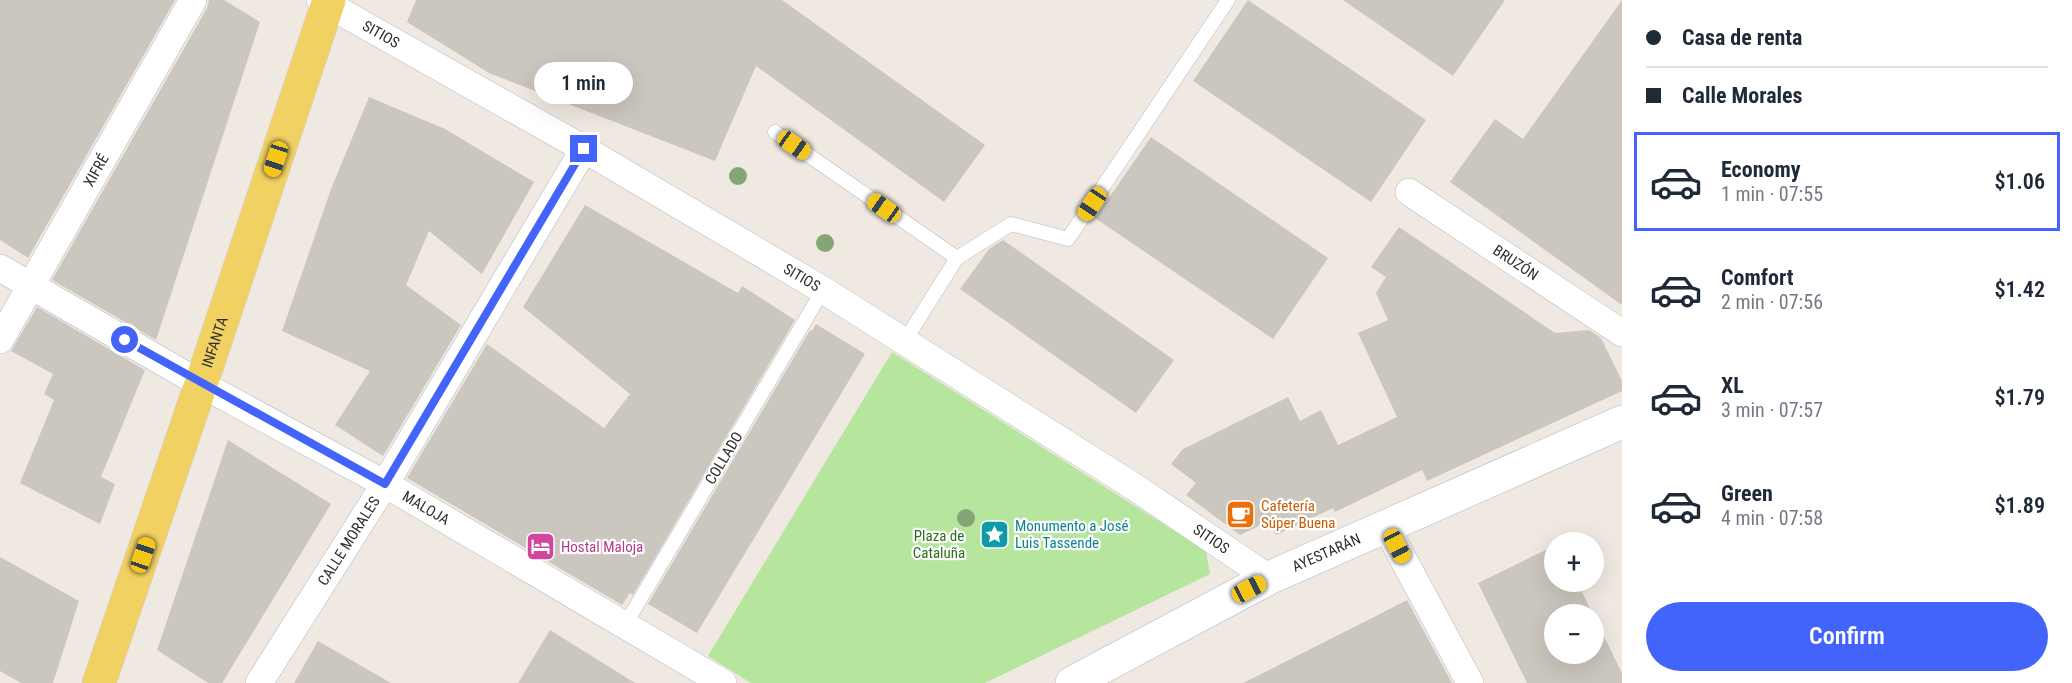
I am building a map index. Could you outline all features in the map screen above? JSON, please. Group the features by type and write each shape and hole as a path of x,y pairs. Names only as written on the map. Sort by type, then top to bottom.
{"main road":[{"name":"INFANTA","path":"99,683 201,384 325,1"},
{"name":"AYESTARÁN","path":"1072,683 1269,578 1622,422"}],"street":[{"name":"XIFRÉ","path":"0,340 193,0"},
{"name":"SITIOS","path":"325,1 584,149 823,290 1133,486 1269,578"},
{"name":"CALLE MORALES","path":"259,683 385,484 584,149"},
{"name":"BRUZÓN","path":"1409,192 1622,333"},
{"name":"MALOJA","path":"0,268 201,384 385,484 723,683"},
{"path":"1386,527 1470,683"}],"lane":[{"path":"904,342 957,258 1011,224 1068,239 1228,0"},
{"path":"775,132 957,258"},
{"name":"COLLADO","path":"625,625 823,290"}],"green space":[{"name":"Plaza de Cataluña","path":"892,352 1206,551 1210,574 985,683 751,683 708,656"}],"building":[{"path":"0,0 175,0 28,258 0,240"},
{"path":"209,0 224,0 260,22 156,340 52,280 207,8"},
{"path":"416,0 782,0 985,145 944,202 756,66 715,161 489,73 407,22"},
{"path":"1248,0 1426,120 1371,202 1193,81"},
{"path":"1343,0 1505,0 1453,76"},
{"path":"1622,0 1622,305 1450,182 1495,119 1523,139"},
{"path":"369,97 445,129 534,182 482,274 429,231 406,285 461,325 383,456 335,425 370,371 282,331 331,189"},
{"path":"1151,137 1328,258 1273,339 1095,218"},
{"path":"585,205 738,293 742,286 795,320 633,595 630,593 622,605 407,478 487,344 604,428 630,394 523,307"},
{"path":"1399,227 1555,333 1589,330 1601,338 1622,381 1622,391 1427,481 1422,470 1335,512 1333,508 1276,535 1269,521 1240,535 1186,495 1196,483 1171,464 1183,449 1288,397 1300,421 1321,410 1338,445 1397,417 1358,333 1388,320 1376,293 1386,277 1371,267"},
{"path":"1003,240 1174,360 1136,413 960,289 989,249"},
{"path":"37,307 145,370 101,477 115,484 100,524 20,483 54,400 44,394 53,374 11,351"},
{"path":"816,324 865,354 697,633 648,604 810,330 812,331"},
{"path":"228,440 331,504 222,683 208,683 157,650"},
{"path":"1544,551 1544,592 1582,592 1588,604 1544,604 1544,664 1604,664 1604,637 1622,673 1622,683 1527,683 1478,583"},
{"path":"0,557 79,601 53,683 21,683 0,671"},
{"path":"1407,600 1452,683 1243,683 1372,618"},
{"path":"550,630 635,683 518,683"},
{"path":"318,641 391,683 294,683"}],"place":[{"name":"Cafetería Súper Buena","path":"1240,515"},
{"name":"Monumento a José Luis Tassende","path":"994,535"},
{"name":"Hostal Maloja","path":"540,547"}],"route":[{"path":"125,340 385,484 584,149"}]}
